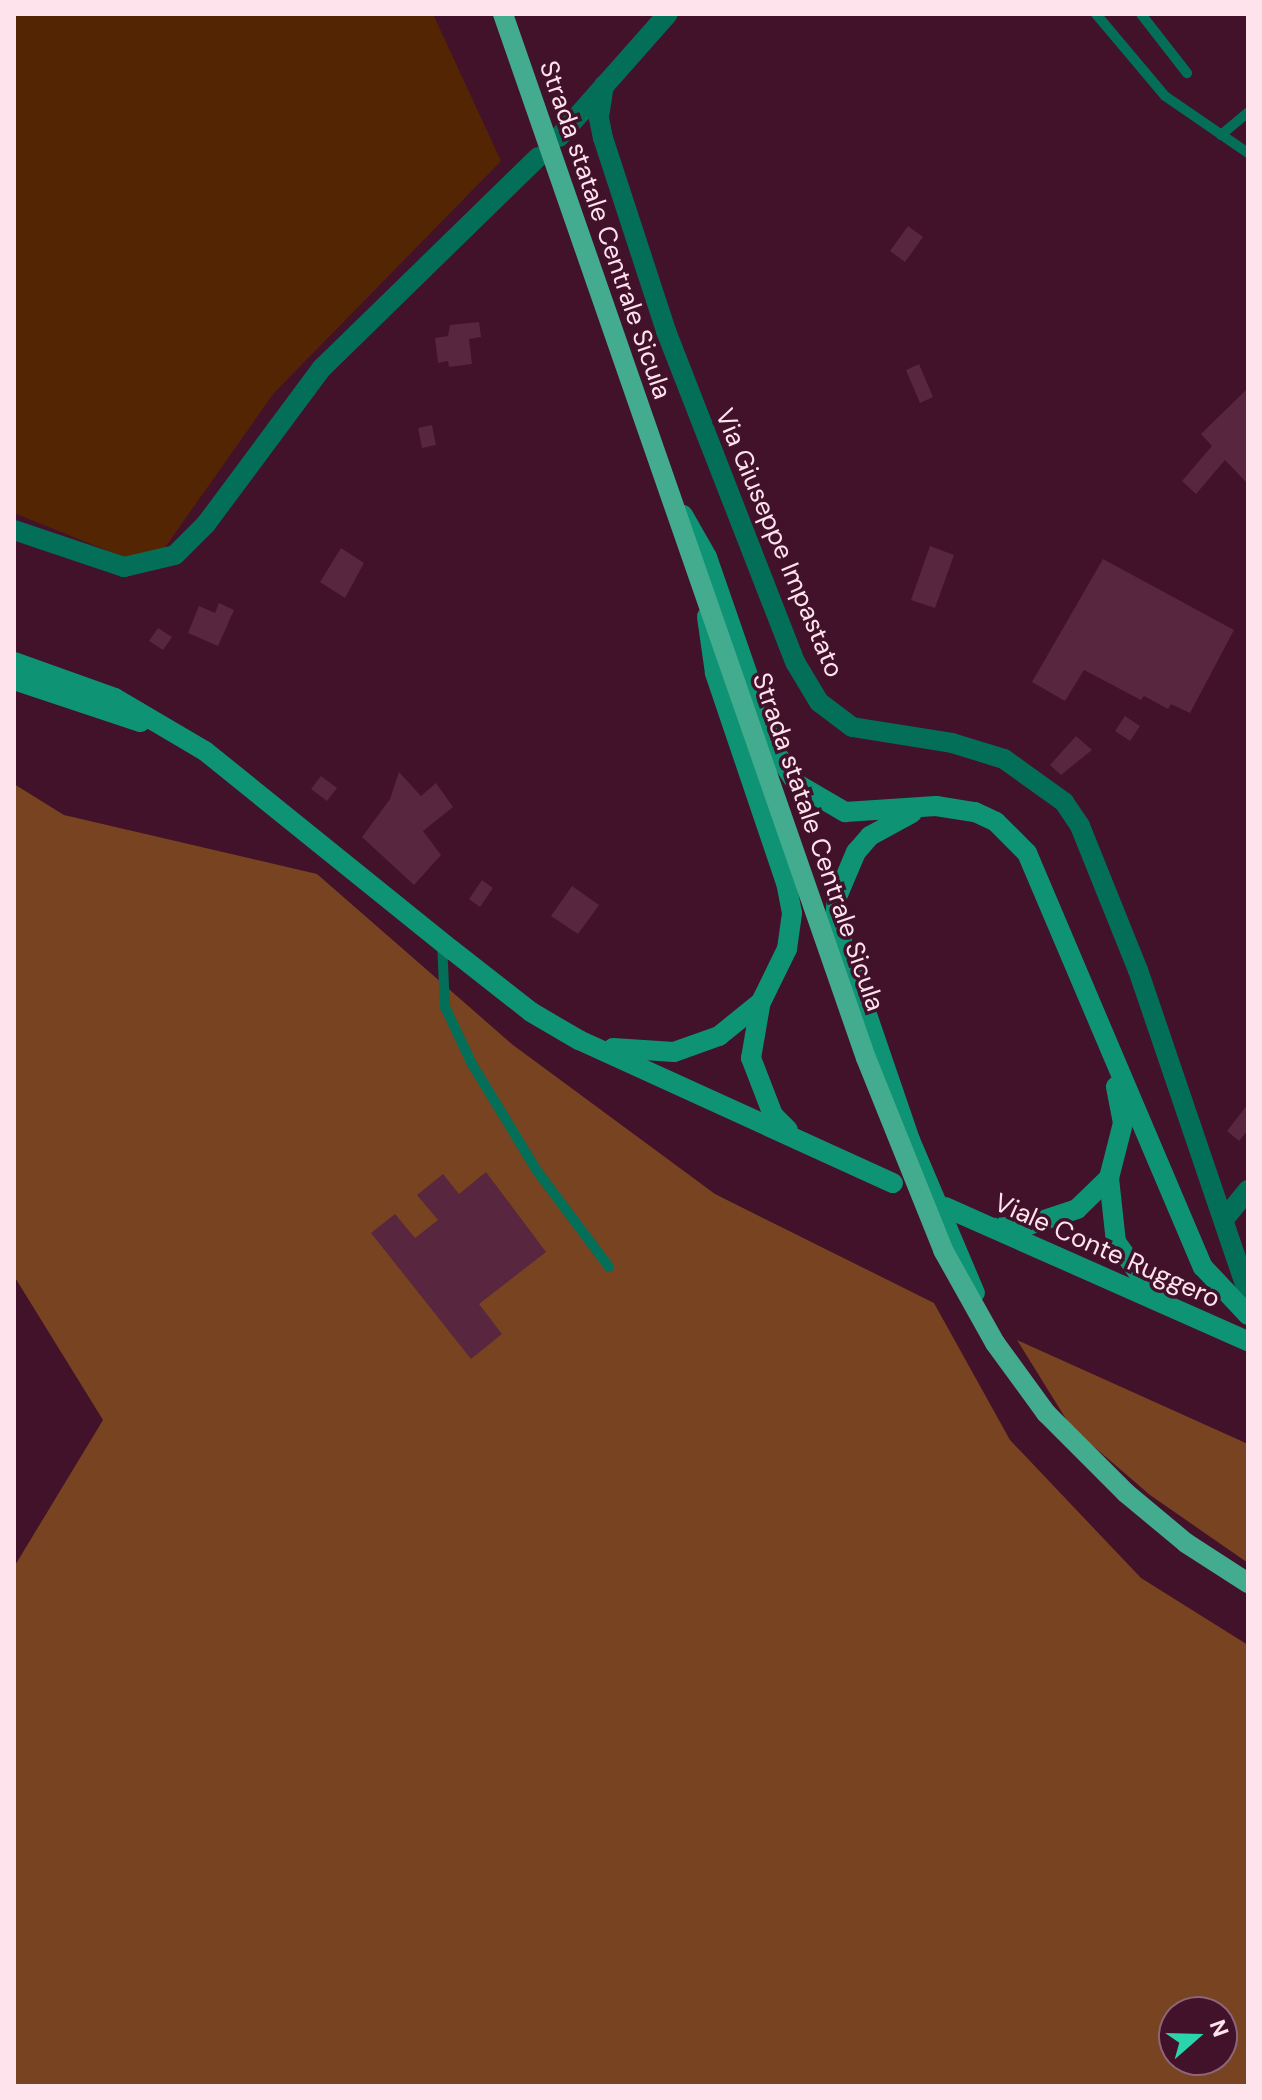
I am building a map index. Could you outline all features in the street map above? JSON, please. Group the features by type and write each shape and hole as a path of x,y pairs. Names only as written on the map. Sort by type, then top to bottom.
{"main road":[{"name":"Strada statale Centrale Sicula","path":"503,14 898,1147 943,1250 995,1343 1046,1413 1107,1475 1186,1543 1246,1582"},
{"path":"668,490 707,557 774,750 797,784 845,812 923,808 975,812 996,822 1027,853 1203,1267 1248,1315"},
{"path":"702,589 715,673 792,913 787,949 761,1002 751,1058 773,1115 794,1136"},
{"path":"14,662 115,698 178,734 263,796 531,1012 579,1040 893,1183"},
{"path":"14,680 178,734"},
{"path":"923,808 879,830 856,852 837,897 835,921 921,1167 995,1343"},
{"path":"579,1040 674,1052 719,1036 761,1002"},
{"path":"1098,1025 1122,1108 1120,1145 1109,1178 1110,1214 1119,1250 1160,1301"},
{"path":"989,1228 1026,1226 1077,1209 1109,1178"},
{"name":"Viale Conte Ruggero","path":"945,1207 1248,1341"}],"street":[{"path":"559,137 668,14"},
{"name":"Via Giuseppe Impastato","path":"604,85 599,118 603,138 661,316 717,471 755,553 795,662 819,702 852,727 952,743 1004,759 1064,802 1109,894 1226,1217 1235,1266 1248,1294"},
{"path":"14,530 124,567 175,555 206,524 322,368 538,157"},
{"path":"1226,1217 1248,1190"}],"lane":[{"path":"1096,14 1165,96 1248,153"},
{"path":"1141,14 1187,73"},
{"path":"1221,135 1248,112"},
{"path":"442,942 445,1007 472,1064 537,1171 609,1267"}],"shaded area":[{"path":"14,14 433,14 501,161 274,393 159,556 128,559 14,513"},
{"path":"14,784 64,815 317,874 513,1045 715,1194 934,1303 1010,1440 1141,1578 1248,1645 1248,2086 14,2086 14,1567 103,1420 14,1276"},
{"path":"1017,1340 1248,1444 1248,1563 1150,1495 1071,1427"}],"building":[{"path":"908,226 923,237 905,262 890,251"},
{"path":"479,322 481,337 469,339 472,364 449,367 448,361 438,363 435,338 448,336 450,325"},
{"path":"919,364 933,397 920,403 906,370"},
{"path":"1248,388 1248,484 1225,460 1196,494 1182,481 1212,446 1201,434"},
{"path":"432,425 436,445 422,448 418,428"},
{"path":"930,546 954,555 935,608 911,600"},
{"path":"341,548 364,563 345,598 320,582"},
{"path":"1103,559 1234,630 1190,713 1171,704 1168,709 1144,696 1141,700 1084,670 1065,701 1032,682"},
{"path":"219,603 234,610 218,646 188,633 199,606 215,613"},
{"path":"158,628 172,637 163,650 149,641"},
{"path":"1125,716 1140,726 1130,741 1115,731"},
{"path":"1076,736 1092,750 1061,775 1050,765"},
{"path":"399,772 421,796 436,783 453,807 423,831 441,855 414,885 362,837 390,799"},
{"path":"321,776 337,788 327,801 311,789"},
{"path":"482,880 493,888 480,907 469,899"},
{"path":"572,886 599,905 578,934 551,916"},
{"path":"1248,1104 1248,1130 1239,1141 1227,1131"},
{"path":"486,1172 546,1252 479,1304 502,1334 471,1359 371,1233 395,1214 415,1238 438,1220 417,1195 443,1174 459,1194"}]}
